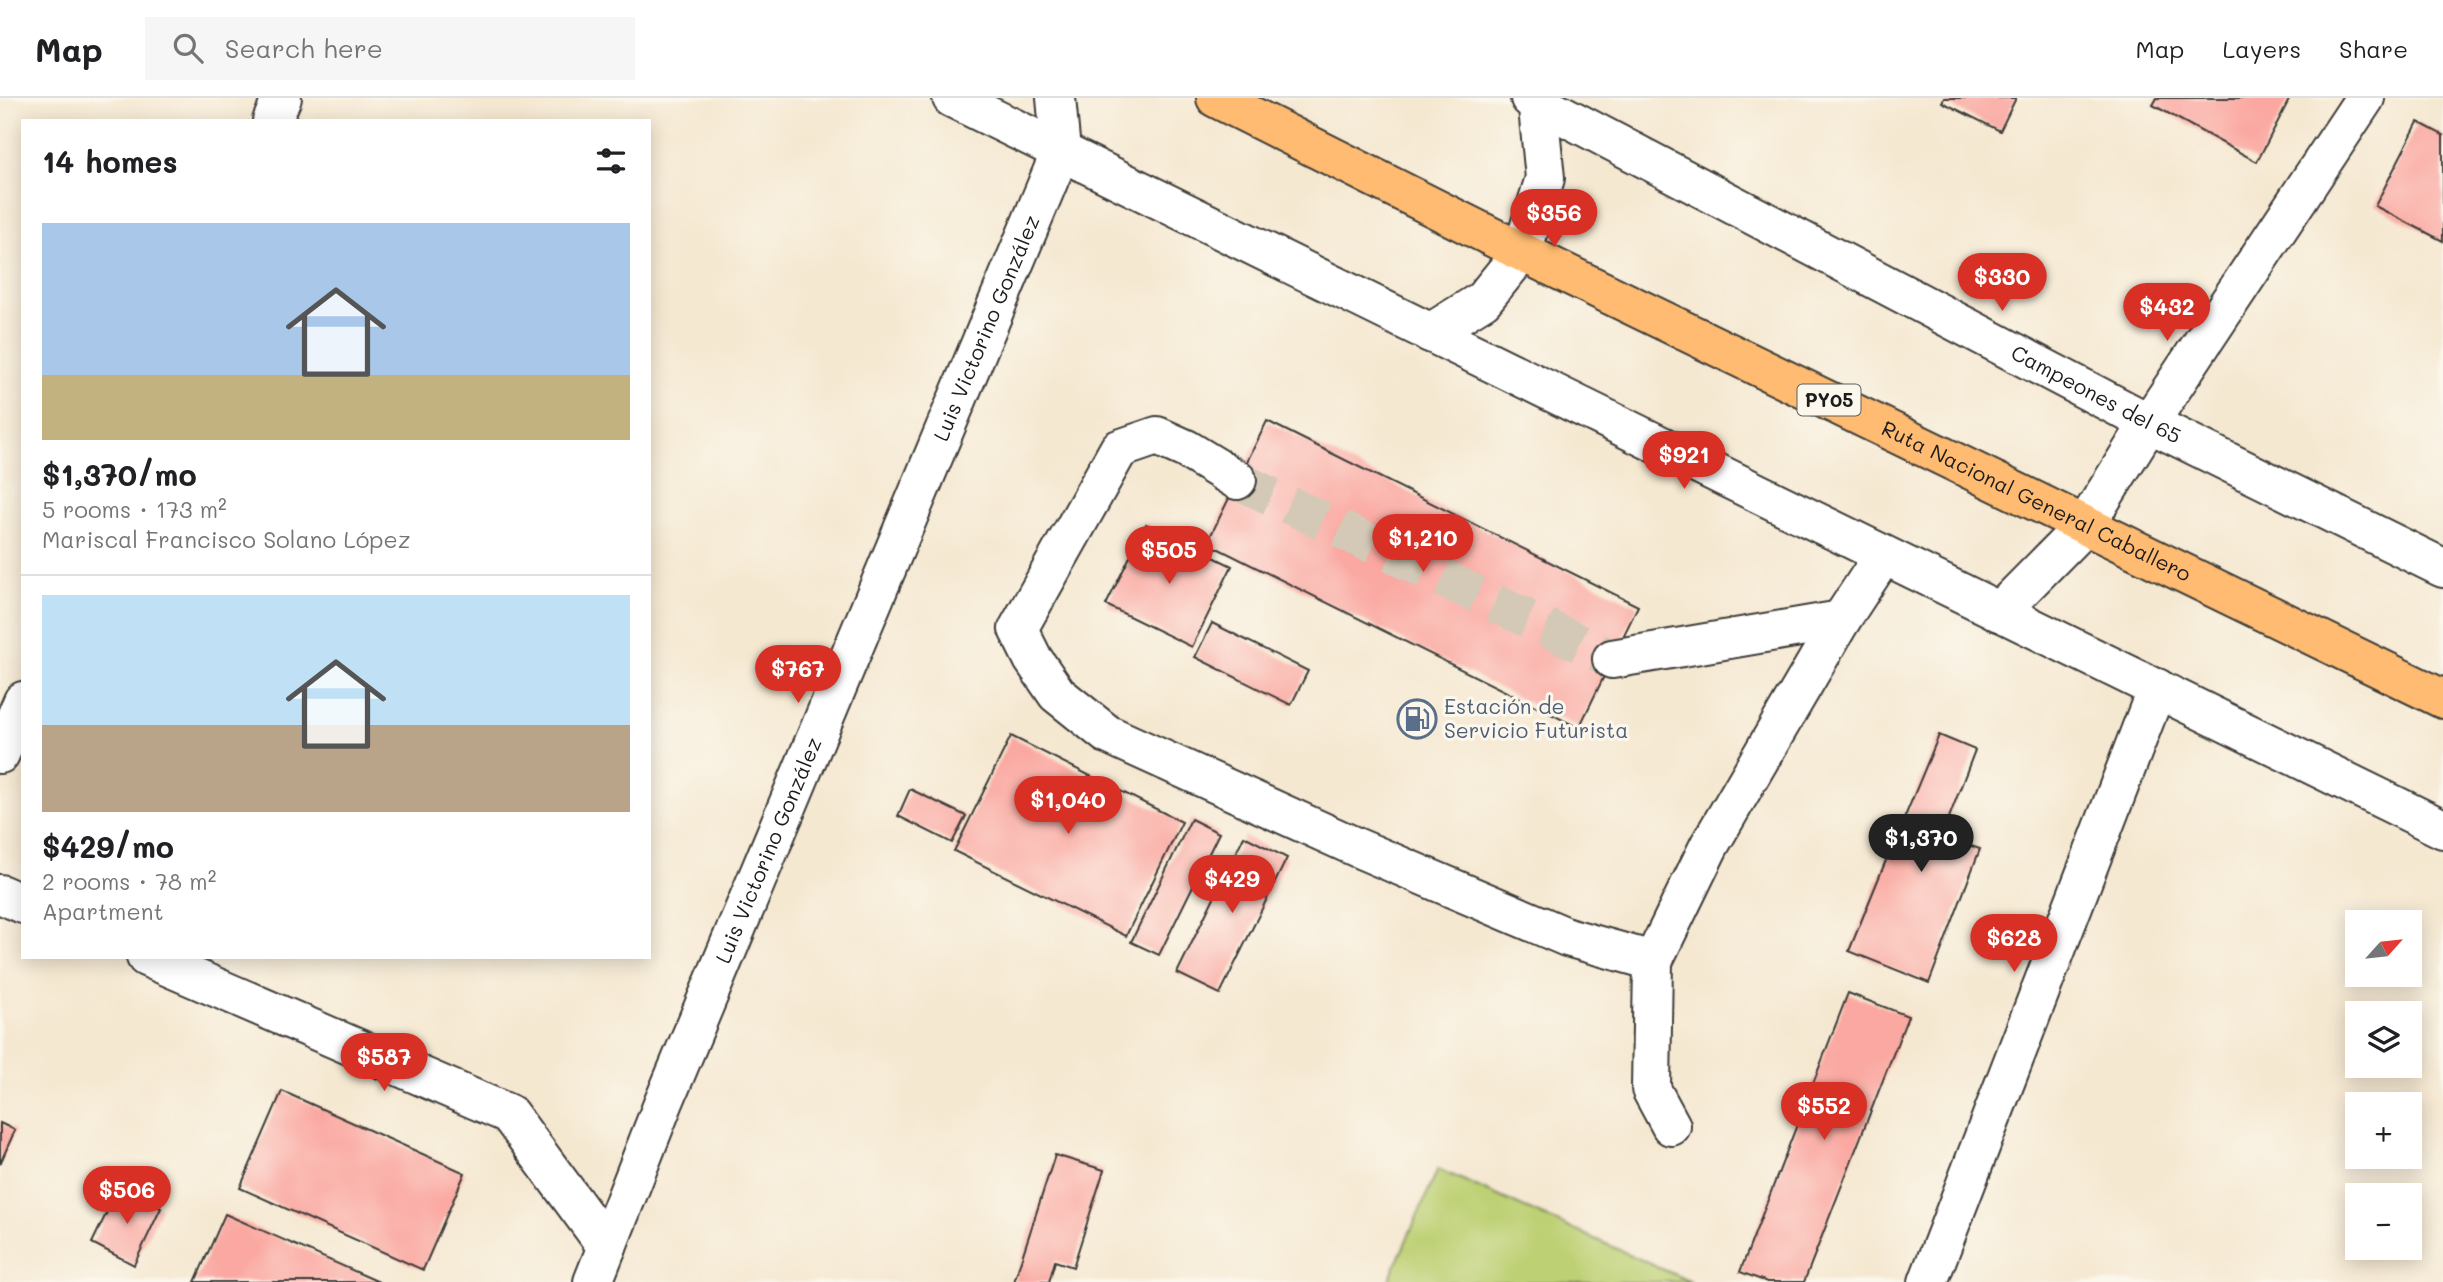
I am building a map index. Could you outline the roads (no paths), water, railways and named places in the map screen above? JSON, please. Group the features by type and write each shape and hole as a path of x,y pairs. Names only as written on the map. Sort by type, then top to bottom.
{"highway":[{"name":"Ruta Nacional General Caballero","path":"1216,98 1522,252 2443,699"}],"street":[{"path":"273,119 282,98"},
{"path":"952,98 2443,829"},
{"path":"1056,98 1061,151"},
{"path":"1999,612 2087,524 2148,423 2365,98"},
{"path":"1430,333 1483,300 1522,252 1545,178 1535,99"},
{"name":"Campeones del 65","path":"1535,99 2148,423 2443,568"},
{"name":"Luis Victorino González","path":"593,1282 663,1104 1061,151"},
{"path":"1237,480 1186,449 1157,436 1119,449 1018,629 1033,659 1056,694 1107,734 1359,848 1567,937 1653,961"},
{"path":"1671,1126 1651,1089 1653,961 1709,846 1840,620 1883,556"},
{"path":"1612,659 1840,620"},
{"path":"1928,1282 2157,688"},
{"path":"0,754 21,706"},
{"path":"0,894 21,903"},
{"path":"151,959 509,1114 607,1247"}],"tunnel":[{"path":"1237,480 1612,659"}],"place":[{"name":"Estación de Servicio Futurista","path":"1417,719"}]}
